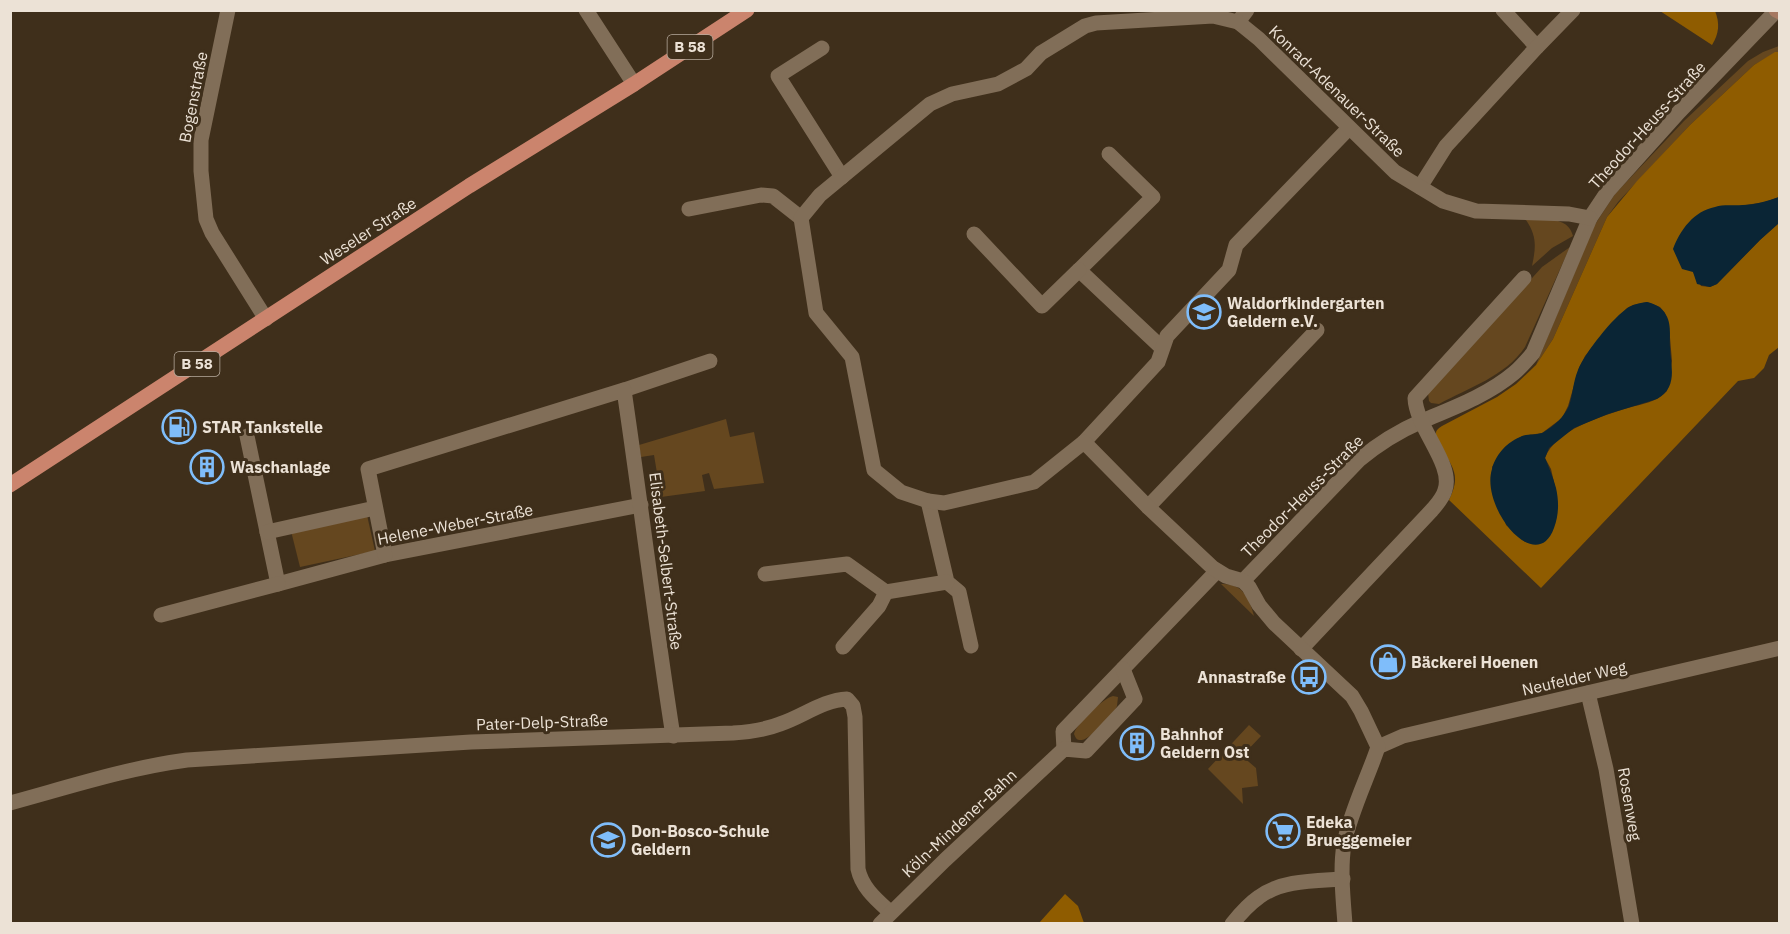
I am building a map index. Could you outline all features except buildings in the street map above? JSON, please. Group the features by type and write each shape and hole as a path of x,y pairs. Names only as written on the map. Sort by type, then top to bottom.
{"main road":[{"name":"Weseler Straße","path":"10,485 469,186 634,84 747,10"}],"street":[{"name":"Bogenstraße","path":"228,10 201,140 201,171 206,219 216,240 266,319"},
{"path":"586,10 634,84"},
{"path":"1503,10 1537,46"},
{"path":"1420,187 1446,146 1573,10"},
{"name":"Theodor-Heuss-Straße","path":"1246,584 1359,460 1383,441 1502,382 1529,357 1545,326 1590,219 1608,191 1679,112 1777,11"},
{"name":"Konrad-Adenauer-Straße","path":"801,218 820,195 930,104 952,94 998,84 1026,69 1041,53 1085,26 1126,16 1243,16 1259,39 1395,172 1443,201 1476,211 1569,214 1590,219"},
{"path":"822,48 778,76 842,177"},
{"path":"689,209 761,195 773,196 801,218 816,313 852,357 874,470 901,492 928,501 944,503 1034,482 1084,442 1158,362 1167,336 1228,270 1236,245 1349,128"},
{"path":"974,234 1042,306 1153,197 1109,154"},
{"path":"1078,270 1162,348"},
{"path":"1301,649 1442,498 1447,483 1445,470 1420,422 1415,398 1524,278"},
{"path":"1148,507 1317,330"},
{"path":"385,555 368,469 710,361"},
{"name":"Elisabeth-Selbert-Straße","path":"624,390 673,736"},
{"path":"247,436 278,584"},
{"path":"1084,442 1148,507 1217,571 1246,584 1264,612 1352,696 1361,711 1378,747 1344,845 1345,924"},
{"path":"928,501 947,582 959,592 971,646"},
{"name":"Helene-Weber-Straße","path":"161,615 385,555 641,505"},
{"path":"267,532 375,508"},
{"path":"765,574 847,564 886,592 947,582"},
{"path":"1123,669 1135,699 1086,751 1064,749 1062,731 1217,571"},
{"path":"843,647 879,606 886,592"},
{"name":"Neufelder Weg","path":"1378,747 1402,736 1779,648"},
{"name":"Rosenweg","path":"1588,693 1606,769 1632,924"},
{"name":"Pater-Delp-Straße","path":"10,803 95,780 187,760 471,742 733,734 765,729 829,703 847,699 853,706 855,717 858,869 860,878 885,918"},
{"name":"Köln-Mindener-Bahn","path":"885,918 1064,749"},
{"path":"1232,924 1261,895 1278,887 1343,879"}],"shaded area":[{"path":"1660,11 1715,11 1718,28 1712,45"},
{"path":"1779,46 1779,52 1754,65 1690,125 1618,202 1607,217 1553,339 1536,365 1594,226 1615,194 1684,121 1748,61"},
{"path":"1775,52 1779,52 1779,197 1765,202 1739,206 1693,272 1701,286 1710,287 1717,284 1779,223 1779,347 1769,355 1764,368 1754,378 1738,381 1541,588 1449,500 1455,476 1436,437 1437,431 1442,426 1497,397 1516,384 1536,365 1553,339 1607,217 1637,181 1690,125 1754,65","holes":["1647,302 1660,307 1665,313 1669,326 1672,361 1667,391 1654,400 1605,415 1580,426 1550,448 1545,458 1551,469 1556,491 1525,542 1506,525 1492,467 1505,447 1522,436 1542,433 1562,418 1585,356 1627,308"]},
{"path":"1526,220 1560,222 1570,229 1573,236 1552,248 1532,266 1535,242"},
{"path":"1570,247 1525,347 1517,357 1508,366 1486,380 1439,404 1431,403 1428,393 1542,267"},
{"path":"726,419 730,437 754,432 764,483 714,489 709,473 702,475 705,491 661,497 654,455 641,457 639,445"},
{"path":"367,515 375,551 300,567 291,531"},
{"path":"1221,584 1234,586 1244,592 1254,616"},
{"path":"1113,696 1118,697 1115,710 1089,737 1077,739 1074,734 1085,718 1097,706"},
{"path":"1249,725 1261,736 1242,756 1256,768 1258,786 1242,788 1243,804 1208,769"},
{"path":"1065,894 1078,906 1084,923 1039,923"}],"water":[{"path":"1779,197 1779,223 1717,284 1710,287 1697,284 1693,272 1682,269 1673,249 1684,228 1694,217 1707,209 1718,206 1752,204"},
{"path":"1647,302 1662,310 1669,323 1672,376 1668,389 1657,399 1608,414 1574,428 1549,448 1545,458 1557,493 1556,523 1546,541 1535,545 1523,541 1512,531 1494,501 1490,484 1492,469 1497,458 1514,440 1526,435 1542,433 1558,421 1569,406 1578,370 1593,345 1629,307"}],"place":[{"name":"Waldorfkindergarten Geldern e.V.","path":"1204,312"},
{"name":"STAR Tankstelle","path":"179,427"},
{"name":"Waschanlage","path":"207,467"},
{"name":"Bäckerei Hoenen","path":"1388,662"},
{"name":"Annastraße","path":"1309,677"},
{"name":"Bahnhof Geldern Ost","path":"1137,743"},
{"name":"Edeka Brueggemeier","path":"1283,831"},
{"name":"Don-Bosco-Schule Geldern","path":"608,840"}]}
